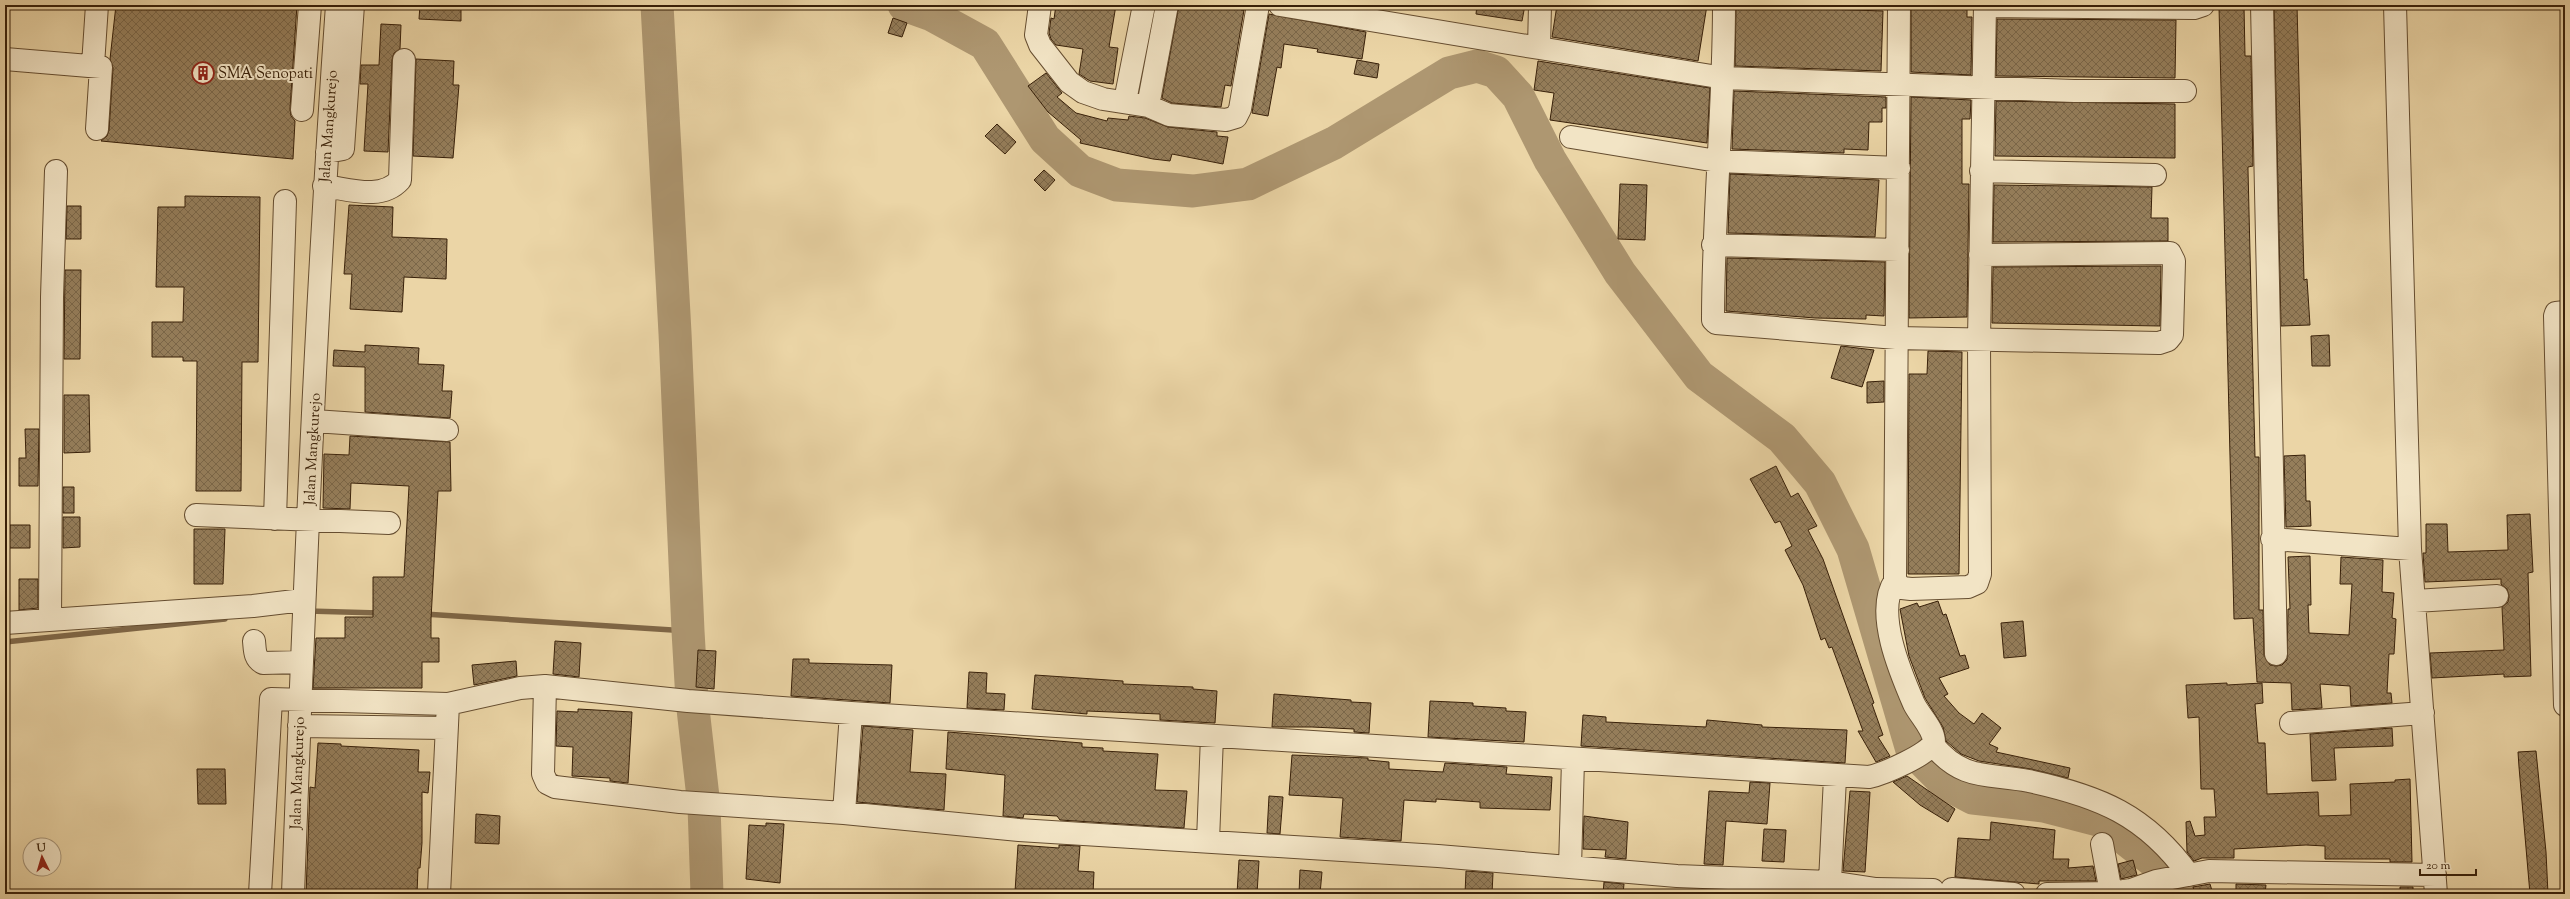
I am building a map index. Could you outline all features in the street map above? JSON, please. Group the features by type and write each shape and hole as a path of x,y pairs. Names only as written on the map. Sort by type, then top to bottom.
{"street":[{"path":"93,65 97,5"},
{"path":"302,110 310,5"},
{"name":"Jalan Mangkurejo","path":"293,894 303,604 314,421 324,186 327,152 342,51 337,5"},
{"path":"342,51 353,5"},
{"path":"1040,5 1037,40 1069,82 1090,95 1148,106 1169,115 1226,120 1236,117 1240,109 1258,5"},
{"path":"1125,101 1144,5"},
{"path":"1148,106 1167,5"},
{"path":"1280,5 1724,78 1982,88 2185,92"},
{"path":"1539,48 1540,5"},
{"path":"1724,5 1724,78 1717,161 1713,245 1713,320 1716,323 1896,338 2159,343 2168,340 2172,335 2174,261 2170,254 2162,252 1980,255"},
{"path":"260,894 271,699 448,704 520,688 545,686 698,701 851,713 1835,777 1869,777 1906,762 1932,746 1934,737 1915,705 1893,650 1888,599 1890,589 1895,581 1896,338 1900,84 1899,5"},
{"path":"1895,581 1902,588 1911,589 1968,587 1973,586 1979,580 1980,255 1982,88 1985,6 2194,8 2203,5"},
{"path":"2262,5 2272,538 2276,654"},
{"path":"2047,894 2111,893 2131,890 2209,871 2435,884 2410,549 2395,5"},
{"path":"5,59 93,65 101,67 102,75 98,129"},
{"path":"324,186 376,193 387,190 400,180 404,60"},
{"path":"1571,137 1717,161 1899,168"},
{"path":"50,620 52,297 56,171"},
{"path":"1981,171 2155,175"},
{"path":"275,519 285,201"},
{"path":"1713,245 1898,250"},
{"path":"2565,312 2556,313 2555,316 2562,417 2565,694"},
{"path":"314,421 447,430"},
{"path":"196,515 389,523"},
{"path":"2272,538 2410,549"},
{"path":"2415,601 2497,596"},
{"path":"5,623 303,604"},
{"path":"254,641 255,654 258,660 263,663 301,662"},
{"path":"545,686 543,774 547,783 555,787 680,802 844,813 1019,830 1208,841 1677,876 1830,882 1876,889 1942,889 2014,894"},
{"path":"439,894 448,704"},
{"path":"844,813 851,713"},
{"path":"2291,723 2423,713"},
{"path":"299,726 446,728"},
{"path":"1208,841 1212,736"},
{"path":"1932,746 1959,769 2064,790 2096,799 2117,808 2159,838 2171,881"},
{"path":"1570,867 1573,760"},
{"path":"267,769 297,770"},
{"path":"1830,882 1835,777"},
{"path":"263,834 295,834"},
{"path":"2102,844 2111,893"}],"building":[{"name":"SMA Senopati","path":"116,5 297,5 290,109 291,116 295,121 293,159 101,141 107,136 109,130 113,68 110,59"},
{"path":"420,5 461,5 461,21 419,19"},
{"path":"1056,5 1116,5 1109,47 1118,48 1113,84 1090,81 1079,74 1083,49 1056,45 1051,39 1049,33 1051,18 1054,19"},
{"path":"1179,5 1242,5 1241,10 1244,10 1231,86 1225,85 1221,107 1172,103 1162,98"},
{"path":"1477,5 1525,5 1522,21 1476,14"},
{"path":"1557,5 1707,5 1698,61 1552,37"},
{"path":"1911,5 1967,5 1967,17 1972,17 1971,75 1911,72"},
{"path":"2274,5 2297,5 2304,280 2307,279 2310,325 2281,326"},
{"path":"1736,6 1883,11 1881,71 1735,66"},
{"path":"2244,6 2245,56 2251,56 2253,166 2248,167 2248,170 2255,457 2259,457 2259,610 2263,610 2264,655 2270,665 2282,665 2287,660 2288,609 2290,609 2288,557 2310,556 2311,605 2308,605 2309,633 2349,635 2352,584 2340,584 2341,557 2383,560 2382,592 2394,593 2392,618 2396,619 2394,654 2389,654 2387,693 2391,693 2392,703 2351,706 2350,686 2320,684 2322,708 2292,710 2291,683 2257,682 2253,618 2234,619 2219,7"},
{"path":"1269,14 1366,32 1362,59 1317,52 1318,49 1284,44 1281,68 1277,67 1268,116 1252,113"},
{"path":"893,18 907,23 902,37 888,33"},
{"path":"1997,19 2176,20 2175,78 1996,76"},
{"path":"381,24 401,25 400,49 394,53 392,60 388,152 364,151 368,84 360,84 361,65 379,65"},
{"path":"416,59 454,61 453,85 459,85 453,158 413,156"},
{"path":"1357,60 1379,64 1377,78 1354,74"},
{"path":"1538,61 1710,88 1707,143 1550,120 1554,93 1534,90"},
{"path":"1046,73 1062,93 1057,97 1076,113 1107,121 1108,118 1128,120 1129,116 1145,118 1168,127 1217,132 1217,136 1228,137 1223,164 1172,154 1170,161 1153,159 1080,143 1081,140 1048,112 1028,86"},
{"path":"1734,91 1886,97 1886,108 1882,108 1882,122 1869,122 1868,150 1844,149 1844,153 1732,149"},
{"path":"1911,97 1971,100 1970,119 1962,119 1962,184 1969,184 1967,317 1909,318"},
{"path":"1996,101 2175,104 2175,158 1995,156"},
{"path":"997,124 1016,142 1005,154 985,136"},
{"path":"1044,170 1055,180 1045,191 1034,180"},
{"path":"1730,174 1879,180 1875,237 1728,233"},
{"path":"1620,184 1647,185 1645,240 1618,239"},
{"path":"1994,185 2152,187 2151,218 2168,218 2168,241 1993,242"},
{"path":"185,196 260,197 258,362 242,362 241,491 196,491 197,361 183,361 183,357 152,357 152,322 183,322 184,287 156,287 158,207 185,207"},
{"path":"349,205 393,207 392,237 447,239 446,279 404,277 402,312 350,309 352,274 344,274"},
{"path":"67,206 81,206 81,239 66,239"},
{"path":"1727,258 1885,262 1884,316 1866,315 1866,319 1815,318 1726,311"},
{"path":"2161,266 2160,326 1992,323 1993,267"},
{"path":"65,270 81,270 80,359 64,359"},
{"path":"2329,335 2330,366 2312,366 2311,336"},
{"path":"365,345 419,348 418,364 444,365 442,391 452,391 450,418 365,412 365,367 333,366 334,350 365,352"},
{"path":"1841,346 1874,350 1862,387 1831,378"},
{"path":"1928,351 1962,352 1959,574 1908,574 1909,374 1927,374"},
{"path":"1884,381 1884,402 1867,403 1867,382"},
{"path":"64,395 89,395 90,452 64,453"},
{"path":"25,429 39,429 38,486 19,486 19,458 26,458"},
{"path":"350,436 450,442 451,491 438,491 431,619 431,638 439,638 439,662 422,662 422,688 313,688 316,638 345,638 345,617 373,617 373,577 404,577 409,486 351,483 350,509 323,508 324,454 349,455"},
{"path":"2305,455 2306,501 2310,501 2311,526 2286,527 2284,456"},
{"path":"1776,466 1791,497 1798,493 1817,526 1808,530 1823,559 1874,703 1872,704 1883,735 1878,737 1890,756 1876,762 1858,731 1863,731 1832,647 1829,648 1825,638 1821,640 1803,585 1785,550 1792,546 1780,521 1775,523 1750,479"},
{"path":"63,487 74,487 74,513 63,513"},
{"path":"2530,514 2533,572 2528,573 2531,676 2504,677 2504,674 2432,678 2430,653 2504,650 2502,607 2508,602 2509,596 2507,589 2501,584 2501,579 2425,582 2423,553 2426,553 2426,524 2447,524 2448,552 2508,550 2507,515"},
{"path":"63,517 80,517 80,547 63,548"},
{"path":"10,525 30,525 30,548 9,548"},
{"path":"194,529 225,529 223,584 194,584"},
{"path":"19,579 38,579 38,608 19,610"},
{"path":"1938,601 1943,615 1946,614 1960,656 1965,655 1969,668 1939,678 1948,694 1944,696 1959,713 1974,724 1982,713 2001,728 1989,744 1998,748 1996,752 2070,768 2068,778 2031,769 1979,761 1961,754 1946,741 1943,727 1925,698 1909,656 1900,609 1917,603 1919,607"},
{"path":"2023,621 2026,656 2004,658 2001,623"},
{"path":"555,641 581,643 579,677 553,674"},
{"path":"698,650 716,651 714,689 696,687"},
{"path":"793,659 809,659 809,663 892,665 890,703 791,696"},
{"path":"516,661 517,676 474,685 472,665"},
{"path":"969,672 987,673 986,693 1005,694 1004,710 967,708"},
{"path":"1035,675 1123,681 1123,684 1193,687 1193,689 1217,691 1215,723 1160,720 1160,714 1087,711 1087,714 1032,709"},
{"path":"2227,683 2227,685 2262,683 2263,703 2255,704 2258,743 2265,743 2267,794 2318,792 2319,816 2351,815 2350,784 2395,782 2395,780 2410,779 2412,862 2390,862 2390,859 2325,859 2325,846 2306,845 2234,849 2234,858 2202,858 2194,861 2187,852 2186,822 2190,821 2195,836 2205,835 2204,817 2216,817 2214,789 2201,789 2199,717 2188,718 2186,685"},
{"path":"1274,694 1371,703 1369,733 1354,732 1354,729 1272,727"},
{"path":"1430,701 1473,703 1473,706 1506,708 1506,711 1526,712 1524,742 1428,737"},
{"path":"578,709 632,712 628,783 610,781 610,778 572,776 573,747 556,746 557,711 578,712"},
{"path":"1583,715 1606,717 1606,722 1706,727 1707,720 1762,725 1762,727 1847,730 1845,763 1581,746"},
{"path":"863,726 913,730 910,772 946,774 944,810 857,802"},
{"path":"2392,728 2393,746 2334,748 2336,780 2312,781 2310,734"},
{"path":"948,732 1082,743 1082,747 1103,748 1103,751 1158,754 1155,790 1187,791 1184,828 1060,820 1057,816 1024,814 1023,818 1003,816 1005,775 946,769"},
{"path":"318,743 341,744 341,746 419,750 418,772 430,772 428,793 422,792 422,843 420,868 418,868 417,894 306,894 310,787 315,788"},
{"path":"2536,751 2546,852 2548,894 2530,894 2519,767 2518,752"},
{"path":"1292,755 1368,758 1368,760 1389,762 1389,769 1443,772 1445,763 1507,767 1506,774 1552,777 1550,810 1480,808 1480,802 1436,799 1436,802 1404,800 1401,841 1340,837 1343,798 1289,795"},
{"path":"197,769 225,769 226,804 198,804"},
{"path":"1907,776 1955,809 1948,822 1920,805 1893,782"},
{"path":"1750,782 1770,783 1767,824 1726,821 1723,865 1704,864 1709,791 1749,793"},
{"path":"1850,791 1870,792 1865,872 1843,871"},
{"path":"1269,796 1283,797 1280,834 1267,833"},
{"path":"476,814 500,816 499,844 475,843"},
{"path":"1584,816 1628,822 1626,859 1605,857 1606,850 1583,849"},
{"path":"1991,822 2055,830 2053,859 2069,859 2068,868 2093,866 2096,881 2039,881 2039,884 1955,877 1958,838 1990,840"},
{"path":"766,823 784,824 780,883 746,879 749,825 766,826"},
{"path":"1764,829 1786,830 1784,862 1762,861"},
{"path":"1018,845 1059,848 1059,845 1080,846 1078,871 1094,872 1093,894 1015,892"},
{"path":"1239,860 1259,861 1257,894 1237,894"},
{"path":"2133,860 2137,875 2121,879 2118,864"},
{"path":"1300,870 1322,872 1320,894 1299,894"},
{"path":"1466,871 1493,873 1492,894 1465,894"},
{"path":"1604,882 1624,884 1623,894 1603,894"},
{"path":"2210,884 2213,894 2195,894 2193,887"},
{"path":"2236,884 2266,885 2265,894 2236,894"},
{"path":"2400,887 2413,887 2413,894 2400,894"}],"waterway":[{"path":"657,5 675,333 688,631 692,700 704,806 707,894"},
{"path":"904,5 932,15 985,44 1045,139 1080,171 1117,185 1193,191 1248,184 1334,143 1449,73 1477,66 1496,72 1518,96 1550,160 1620,273 1699,376 1782,438 1820,483 1853,549 1912,750 1946,784 1973,798 2044,806 2102,821 2161,867 2180,894"},
{"path":"308,611 379,613"},
{"path":"424,614 688,631"},
{"path":"5,642 225,619"}],"place":[{"name":"SMA Senopati","path":"203,73"}]}
